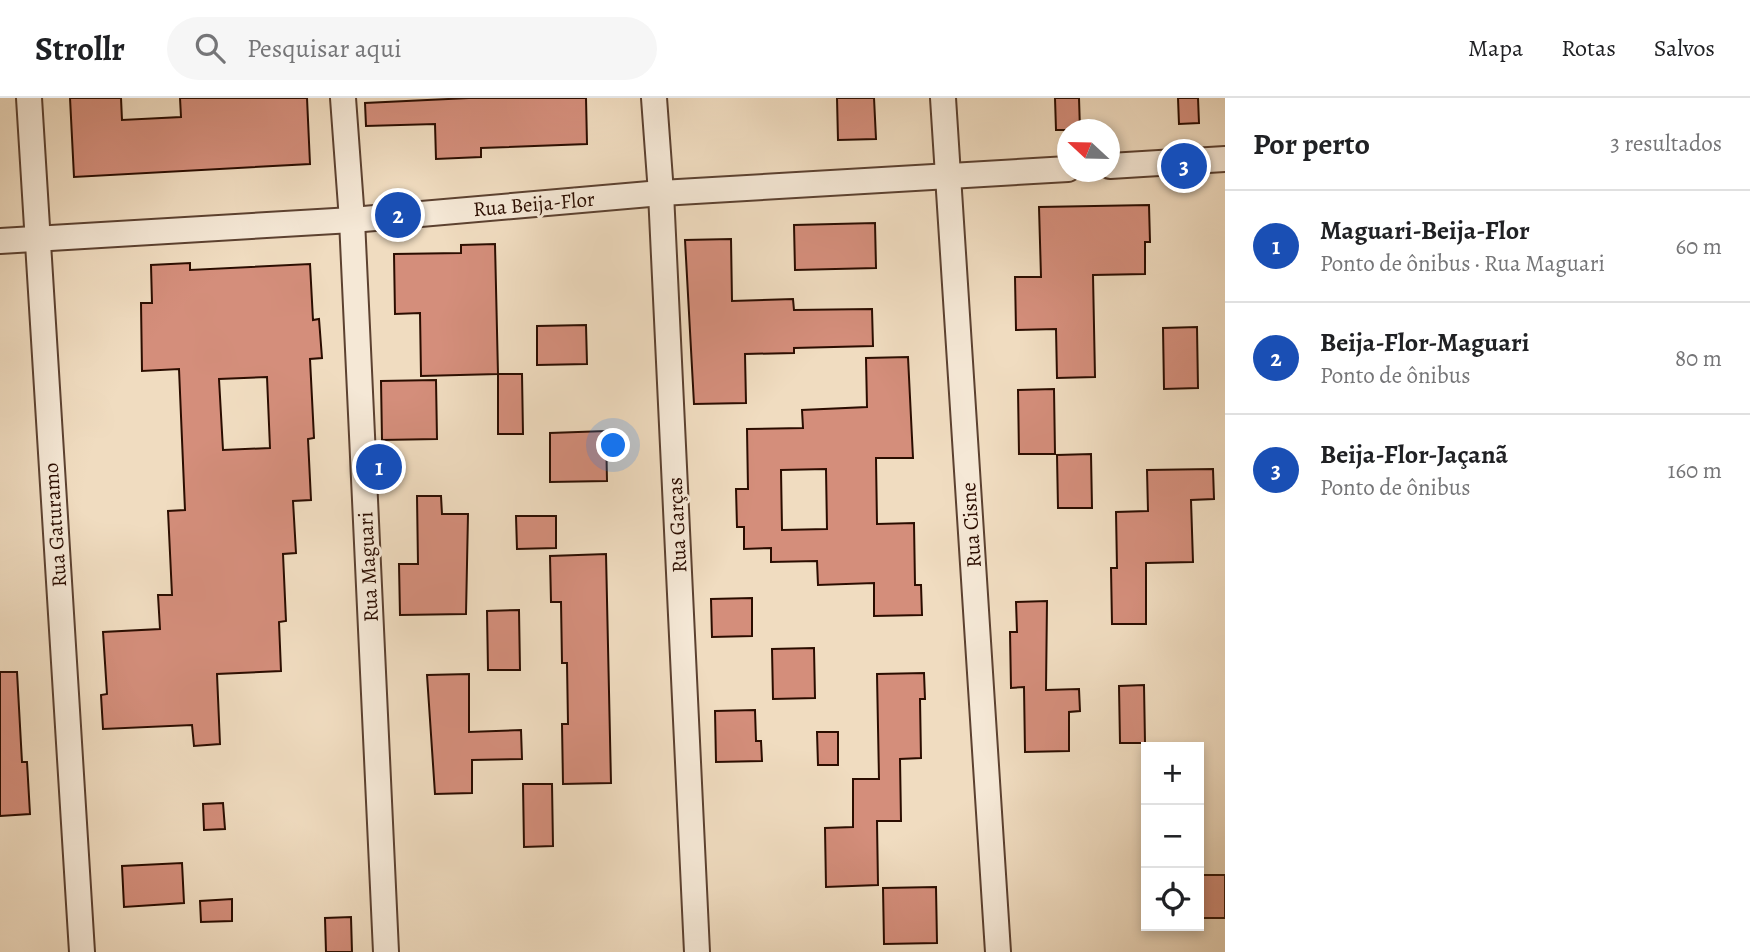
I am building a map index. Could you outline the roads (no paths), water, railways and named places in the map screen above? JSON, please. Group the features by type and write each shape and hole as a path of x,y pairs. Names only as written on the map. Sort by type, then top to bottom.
{"street":[{"name":"Rua Gaturamo","path":"29,98 82,952"},
{"name":"Rua Maguari","path":"343,98 352,220 386,952"},
{"name":"Rua Garças","path":"654,98 661,193 697,952"},
{"name":"Rua Cisne","path":"943,98 998,952"},
{"path":"1120,165 1225,159"},
{"name":"Rua Beija-Flor","path":"0,241 352,220 661,193 1057,170"}],"place":[{"name":"Beija-Flor-Jaçanã","path":"1184,166"},
{"name":"Beija-Flor-Maguari","path":"398,215"},
{"name":"Maguari-Beija-Flor","path":"379,467"}]}
